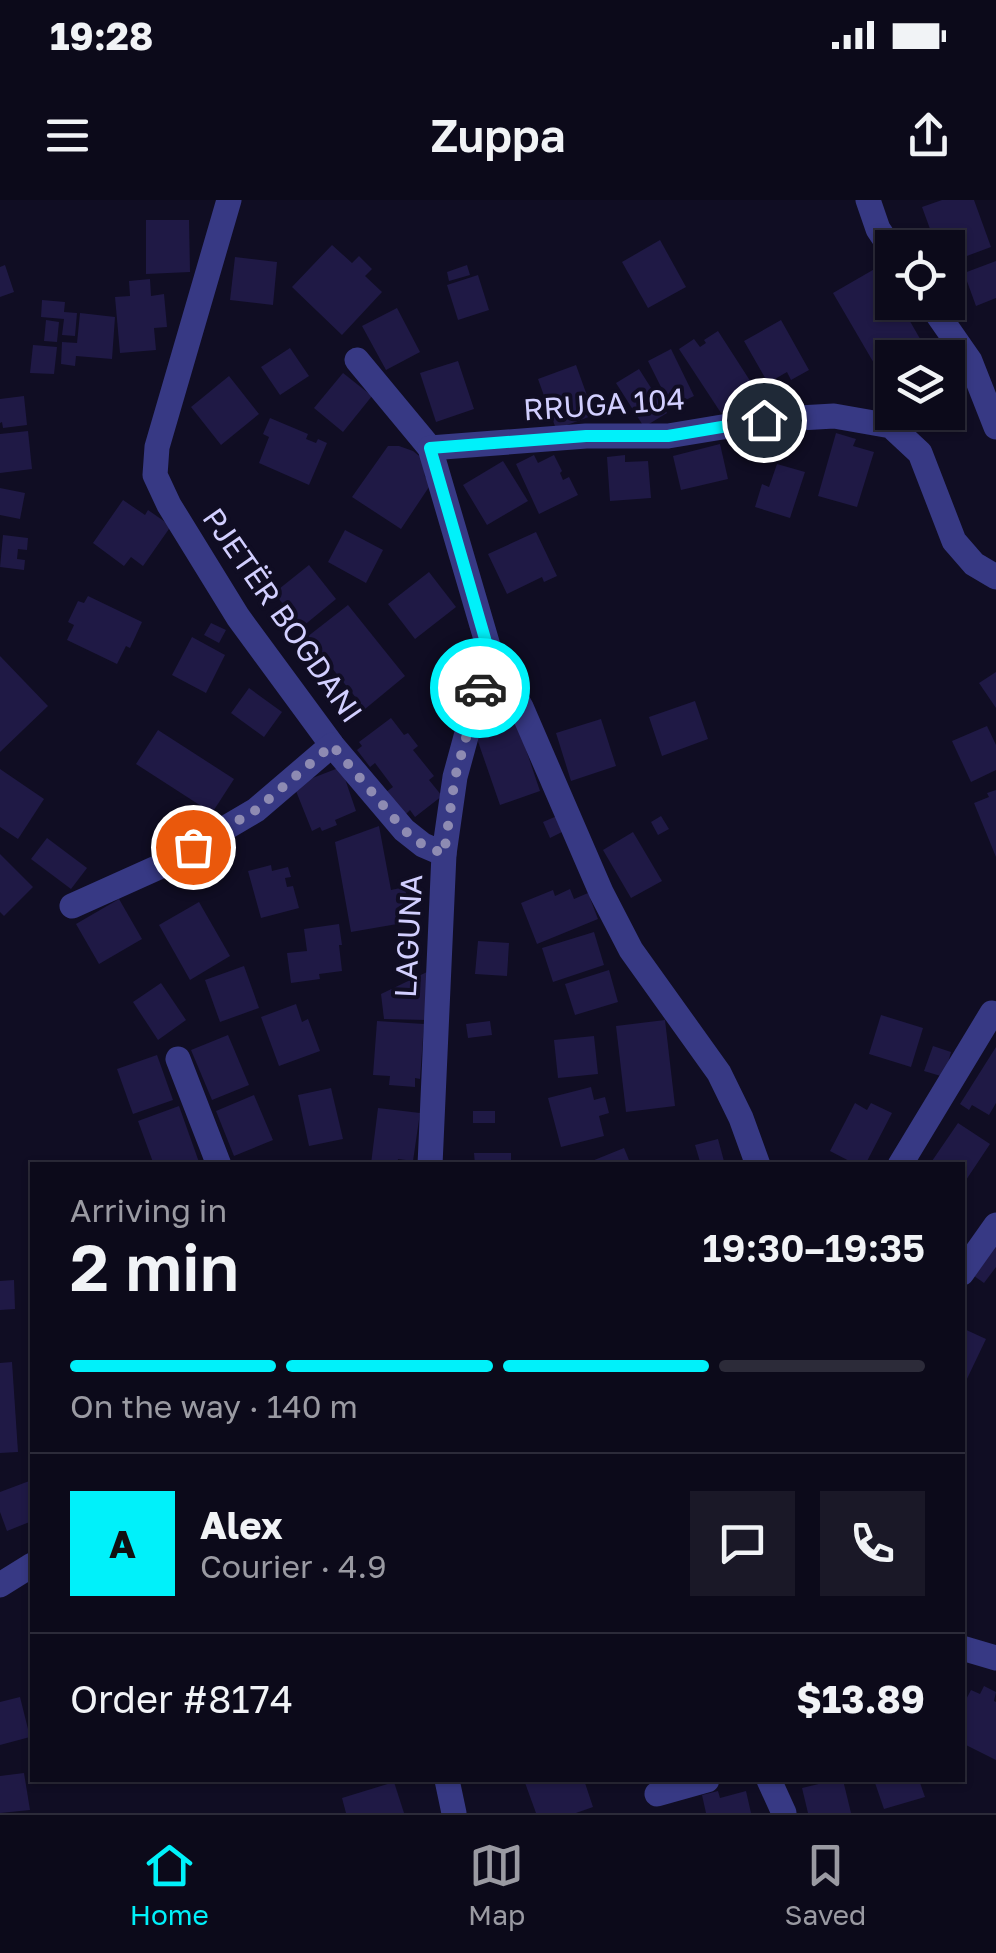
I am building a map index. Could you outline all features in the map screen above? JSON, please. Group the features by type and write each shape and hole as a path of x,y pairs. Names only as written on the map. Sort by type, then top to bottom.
{"street":[{"name":"PJETËR BOGDANI","path":"229,200 157,447 155,475 168,505 238,617 332,745 404,830 423,845 444,854"},
{"path":"868,200 879,230"},
{"path":"941,320 970,362 996,427"},
{"path":"357,360 430,448 490,656 521,708 600,892 631,950 720,1074 757,1162"},
{"name":"RRUGA 104","path":"430,448 586,436 668,436 764,420 834,416 891,426 920,453 954,540 974,564 996,577"},
{"name":"LAGUNA","path":"430,1162 444,854 455,777 490,656"},
{"path":"72,906 161,866 256,810 332,745"},
{"path":"902,1162 992,1013"},
{"path":"178,1060 218,1162"},
{"path":"965,1269 996,1226"},
{"path":"0,1584 30,1566"},
{"path":"965,1649 996,1658"},
{"path":"447,1782 454,1813"},
{"path":"656,1796 701,1782"},
{"path":"771,1782 784,1813"}],"building":[{"path":"942,200 974,200 991,247 965,257 965,230 930,230 922,207"},
{"path":"146,220 189,220 190,272 146,274"},
{"path":"660,240 686,287 648,308 622,262"},
{"path":"332,245 352,263 359,256 372,269 365,276 382,292 342,335 292,287"},
{"path":"235,257 277,262 273,305 230,300"},
{"path":"996,261 996,298 976,306 965,273"},
{"path":"5,265 14,292 0,297 0,267"},
{"path":"467,265 470,275 449,281 447,272"},
{"path":"875,269 875,320 909,320 921,340 875,340 875,365 833,293"},
{"path":"478,275 489,310 458,320 447,285"},
{"path":"150,279 151,296 164,294 167,327 154,328 156,350 120,353 115,297 130,296 129,281"},
{"path":"42,300 65,302 64,312 77,313 75,336 62,335 64,319 41,317"},
{"path":"397,308 420,352 386,370 362,326"},
{"path":"80,313 115,317 112,359 76,356 75,366 61,364 62,342 77,343"},
{"path":"46,320 59,322 57,342 44,341"},
{"path":"781,320 809,370 791,380 787,372 768,383 744,341"},
{"path":"718,331 756,390 721,413 679,349 694,339 700,347"},
{"path":"33,345 57,347 54,374 30,373"},
{"path":"290,348 309,376 280,395 261,367"},
{"path":"671,349 694,396 671,407 648,361"},
{"path":"458,361 474,409 436,422 420,373"},
{"path":"576,365 594,415 556,429 538,379"},
{"path":"639,369 667,413 644,427 616,383"},
{"path":"343,373 372,396 343,432 314,408"},
{"path":"229,376 259,414 221,445 191,407"},
{"path":"24,396 27,425 3,428 0,399"},
{"path":"270,418 308,434 306,439 327,443 309,485 259,463 269,437 263,434"},
{"path":"28,431 32,469 0,473 0,434"},
{"path":"836,433 856,439 853,446 874,452 857,507 818,496"},
{"path":"720,444 728,479 681,490 673,456"},
{"path":"388,446 413,451 423,459 425,477 433,481 401,529 352,497"},
{"path":"534,455 538,463 554,455 563,480 569,477 578,495 539,514 516,464"},
{"path":"625,455 625,462 648,461 651,498 610,501 607,457"},
{"path":"503,461 528,501 487,525 463,485"},
{"path":"777,464 805,472 790,518 755,507 762,484 769,487"},
{"path":"0,488 25,493 20,519 0,515"},
{"path":"123,500 145,515 148,510 171,526 143,566 131,557 124,566 93,543"},
{"path":"345,530 383,550 366,583 328,562"},
{"path":"536,532 557,576 544,582 542,577 507,594 488,554"},
{"path":"3,535 28,538 27,550 18,549 17,559 25,560 24,570 0,567"},
{"path":"309,565 336,599 302,627 274,593"},
{"path":"429,572 456,607 415,639 388,604"},
{"path":"88,596 142,622 117,664 67,640 74,625 68,622 78,601 84,603"},
{"path":"348,605 405,676 365,709 307,637"},
{"path":"211,623 226,630 219,643 204,635"},
{"path":"192,637 225,655 206,693 172,675"},
{"path":"0,656 48,706 0,752"},
{"path":"996,672 996,708 979,683"},
{"path":"249,688 282,712 264,737 231,713"},
{"path":"695,701 708,739 662,756 649,717"},
{"path":"515,717 540,791 500,805 474,730"},
{"path":"391,718 418,746 413,750 434,776 429,780 442,796 415,817 410,810 404,816 386,792 393,787 375,763 370,767 357,750 362,746 359,742"},
{"path":"601,719 616,766 571,781 556,733"},
{"path":"987,726 996,745 996,770 971,782 952,741"},
{"path":"158,730 234,779 212,813 136,764"},
{"path":"341,767 356,811 335,820 337,825 312,831 296,791 297,784"},
{"path":"0,769 44,799 18,839 0,827"},
{"path":"996,790 996,857 974,803"},
{"path":"557,816 564,831 550,838 543,822"},
{"path":"661,816 669,829 658,835 651,822"},
{"path":"379,826 391,890 405,887 408,907 400,908 403,923 351,932 335,842"},
{"path":"633,832 662,881 631,898 603,850"},
{"path":"47,838 87,868 71,889 31,859"},
{"path":"0,854 33,887 4,916 0,912"},
{"path":"271,865 272,871 288,867 291,877 285,878 287,887 293,886 299,908 261,918 248,871"},
{"path":"570,889 574,899 588,893 598,919 537,944 521,903 553,890 555,896"},
{"path":"119,899 142,939 99,964 76,924"},
{"path":"199,902 230,956 190,980 159,925"},
{"path":"339,924 342,971 291,983 287,953 307,951 304,929"},
{"path":"594,932 604,965 553,982 542,948"},
{"path":"478,941 509,943 507,976 475,974"},
{"path":"244,966 259,1008 220,1022 205,980"},
{"path":"609,970 618,1002 575,1015 565,984"},
{"path":"427,972 426,1020 384,1019 381,994"},
{"path":"161,983 186,1020 158,1040 133,1002"},
{"path":"296,1004 302,1022 308,1019 320,1051 279,1066 261,1017"},
{"path":"881,1015 923,1028 911,1067 869,1054"},
{"path":"665,1020 675,1106 626,1112 616,1026"},
{"path":"377,1021 424,1024 420,1079 415,1078 415,1087 389,1085 390,1076 373,1075"},
{"path":"490,1021 492,1035 468,1038 466,1024"},
{"path":"228,1035 249,1085 212,1100 191,1050"},
{"path":"594,1036 598,1074 558,1078 554,1040"},
{"path":"933,1046 951,1052 944,1077 924,1071"},
{"path":"996,1047 996,1103 989,1115 972,1105 969,1110 960,1104"},
{"path":"157,1055 173,1100 133,1114 117,1069"},
{"path":"591,1087 594,1100 605,1097 609,1113 599,1116 604,1136 561,1147 548,1098"},
{"path":"331,1088 343,1139 309,1146 298,1095"},
{"path":"254,1095 273,1140 234,1156 216,1111"},
{"path":"855,1103 867,1110 871,1103 892,1113 867,1162 851,1162 830,1151"},
{"path":"179,1106 199,1162 153,1162 138,1121"},
{"path":"378,1108 420,1113 413,1161 371,1162"},
{"path":"473,1111 495,1111 495,1123 473,1123"},
{"path":"958,1123 990,1144 965,1182 965,1162 932,1161"},
{"path":"718,1139 724,1162 700,1162 695,1145"},
{"path":"624,1148 630,1162 589,1162"},
{"path":"474,1153 511,1153 511,1162 475,1162"},
{"path":"996,1232 996,1267 984,1283 967,1271"},
{"path":"14,1280 15,1309 0,1310 0,1281"},
{"path":"965,1329 986,1339 965,1383"},
{"path":"12,1362 18,1452 0,1453 0,1363"},
{"path":"30,1481 30,1522 7,1531 0,1512 0,1492"},
{"path":"984,1686 996,1692 996,1760 965,1744 965,1701 971,1690 980,1694"},
{"path":"20,1697 30,1737 0,1745 0,1702"},
{"path":"24,1773 30,1810 0,1813 0,1776"},
{"path":"394,1782 404,1813 346,1813 342,1798"},
{"path":"525,1782 585,1782 593,1807 576,1813 536,1813"},
{"path":"843,1782 851,1813 808,1813 802,1788"},
{"path":"875,1782 920,1782 925,1797 884,1809"},
{"path":"718,1791 720,1798 746,1791 751,1813 706,1813 702,1795"}],"way so far":[{"path":"193,847 256,810 332,745 404,830 423,845 444,854 455,777 480,688"}],"route":[{"path":"480,688 490,656 430,448 586,436 668,436 764,420"}]}
